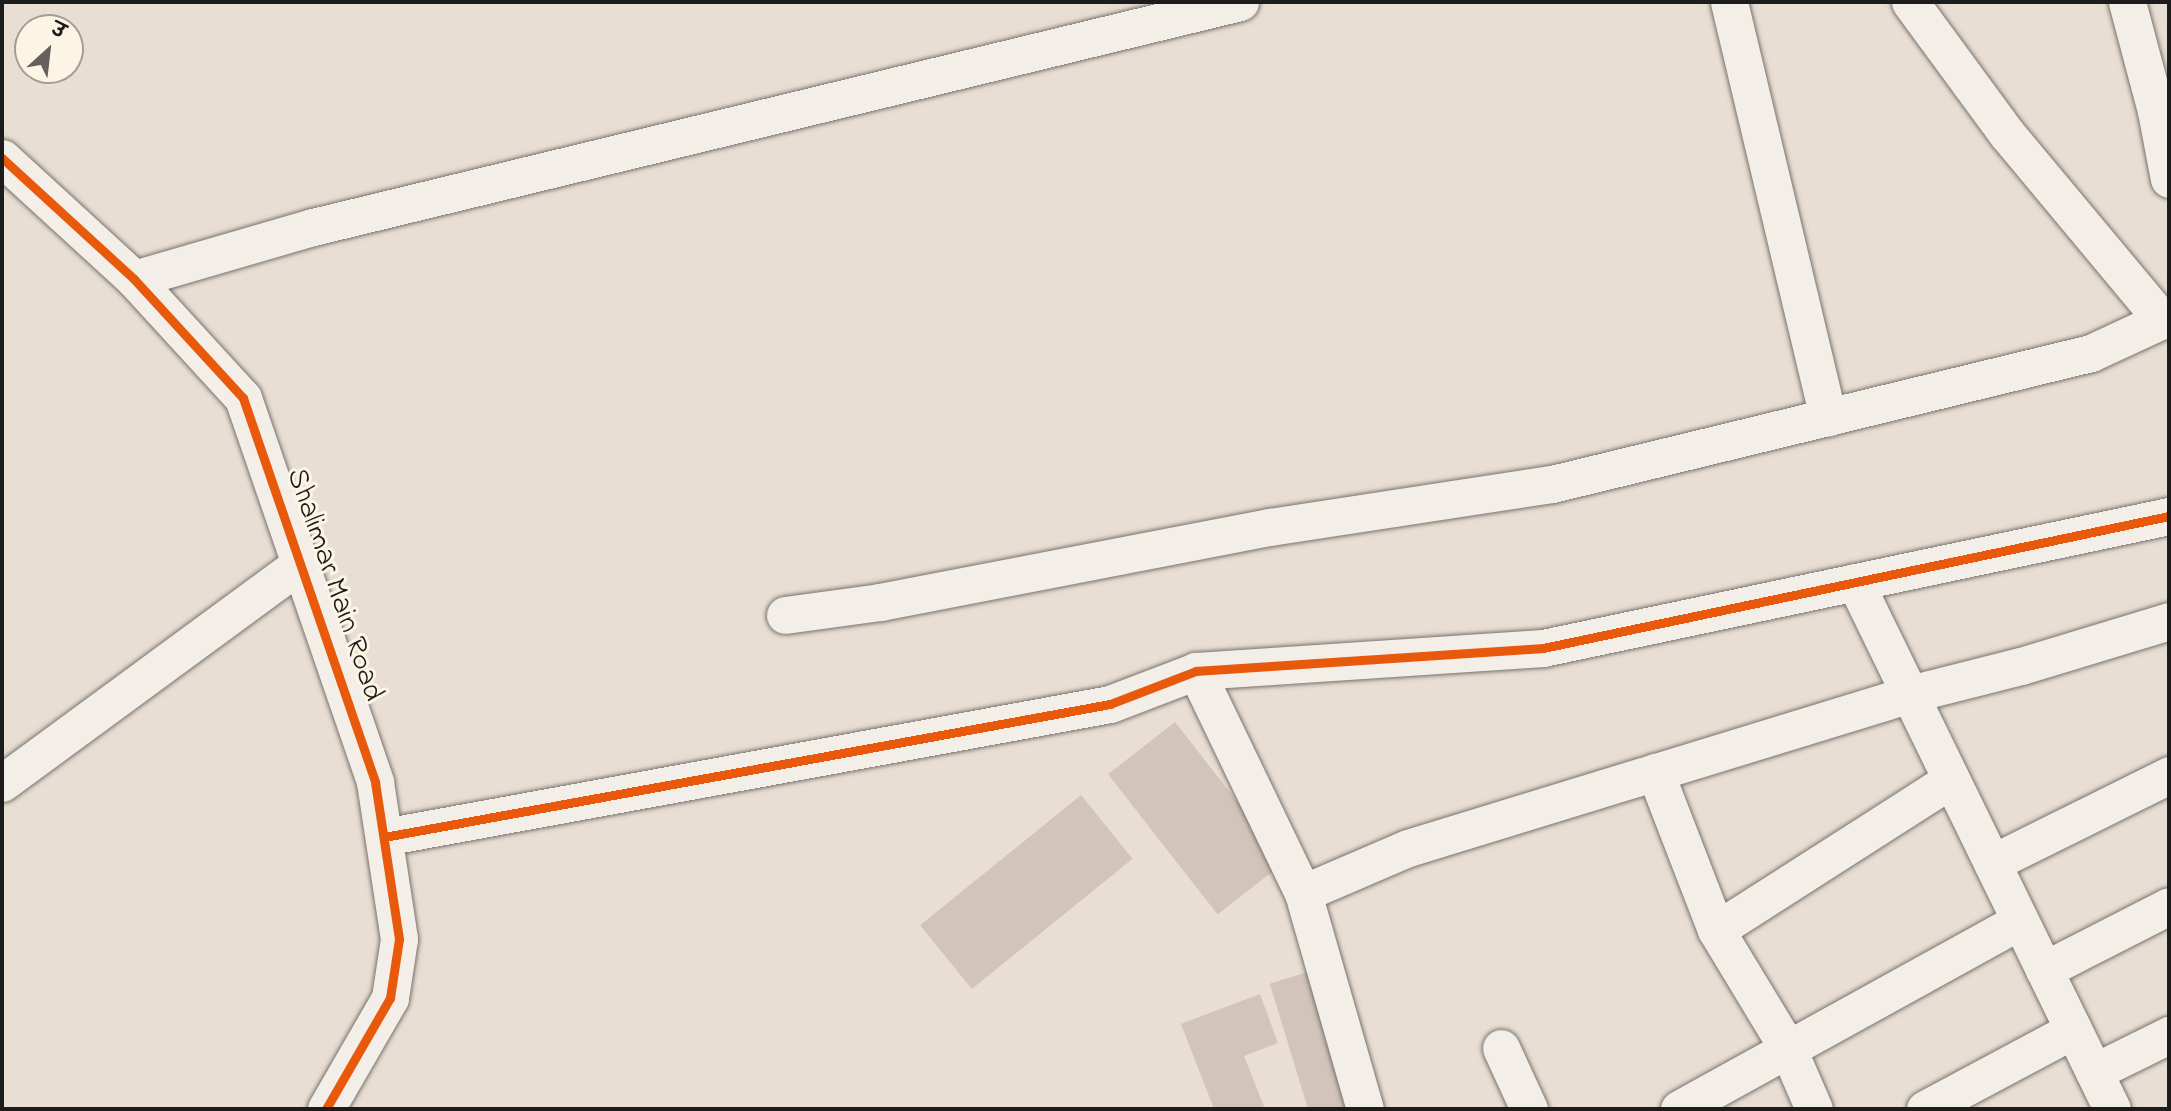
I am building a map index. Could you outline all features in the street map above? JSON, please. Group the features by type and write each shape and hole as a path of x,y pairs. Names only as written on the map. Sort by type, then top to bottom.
{"street":[{"path":"134,279 313,227 1240,2"},
{"path":"1729,2 1828,417"},
{"path":"785,615 880,602 1270,527 1552,484 2091,353 2166,318 2007,134 1910,2"},
{"path":"2127,2 2163,107 2169,179"},
{"name":"Shalimar Main Road","path":"2,158 134,279 243,398 375,782 399,939 390,998 326,1109"},
{"path":"384,837 1110,704 1196,671 1543,648 2169,516"},
{"path":"2,783 300,564"},
{"path":"1855,582 2112,1109"},
{"path":"1303,893 1408,848 1910,694 2021,666 2169,621"},
{"path":"1196,671 1303,893 1365,1109"},
{"path":"1656,772 1716,930 1788,1049 1814,1109"},
{"path":"1992,863 2169,775"},
{"path":"1716,930 1951,780"},
{"path":"2044,970 2169,906"},
{"path":"1679,1109 2020,921"},
{"path":"1925,1109 2073,1030"},
{"path":"2094,1072 2169,1035"},
{"path":"1501,1048 1529,1109"}],"building":[{"path":"1175,722 1285,862 1218,915 1108,774"},
{"path":"1081,795 1133,859 972,989 920,925"},
{"path":"1308,972 1350,1109 1308,1109 1270,984"},
{"path":"1260,994 1278,1043 1244,1056 1265,1109 1214,1109 1181,1024"}],"cycle path":[{"path":"2,158 134,279 243,398 375,782 399,939 390,998 326,1109"},
{"path":"384,837 1110,704 1196,671 1543,648 2169,516"}]}
